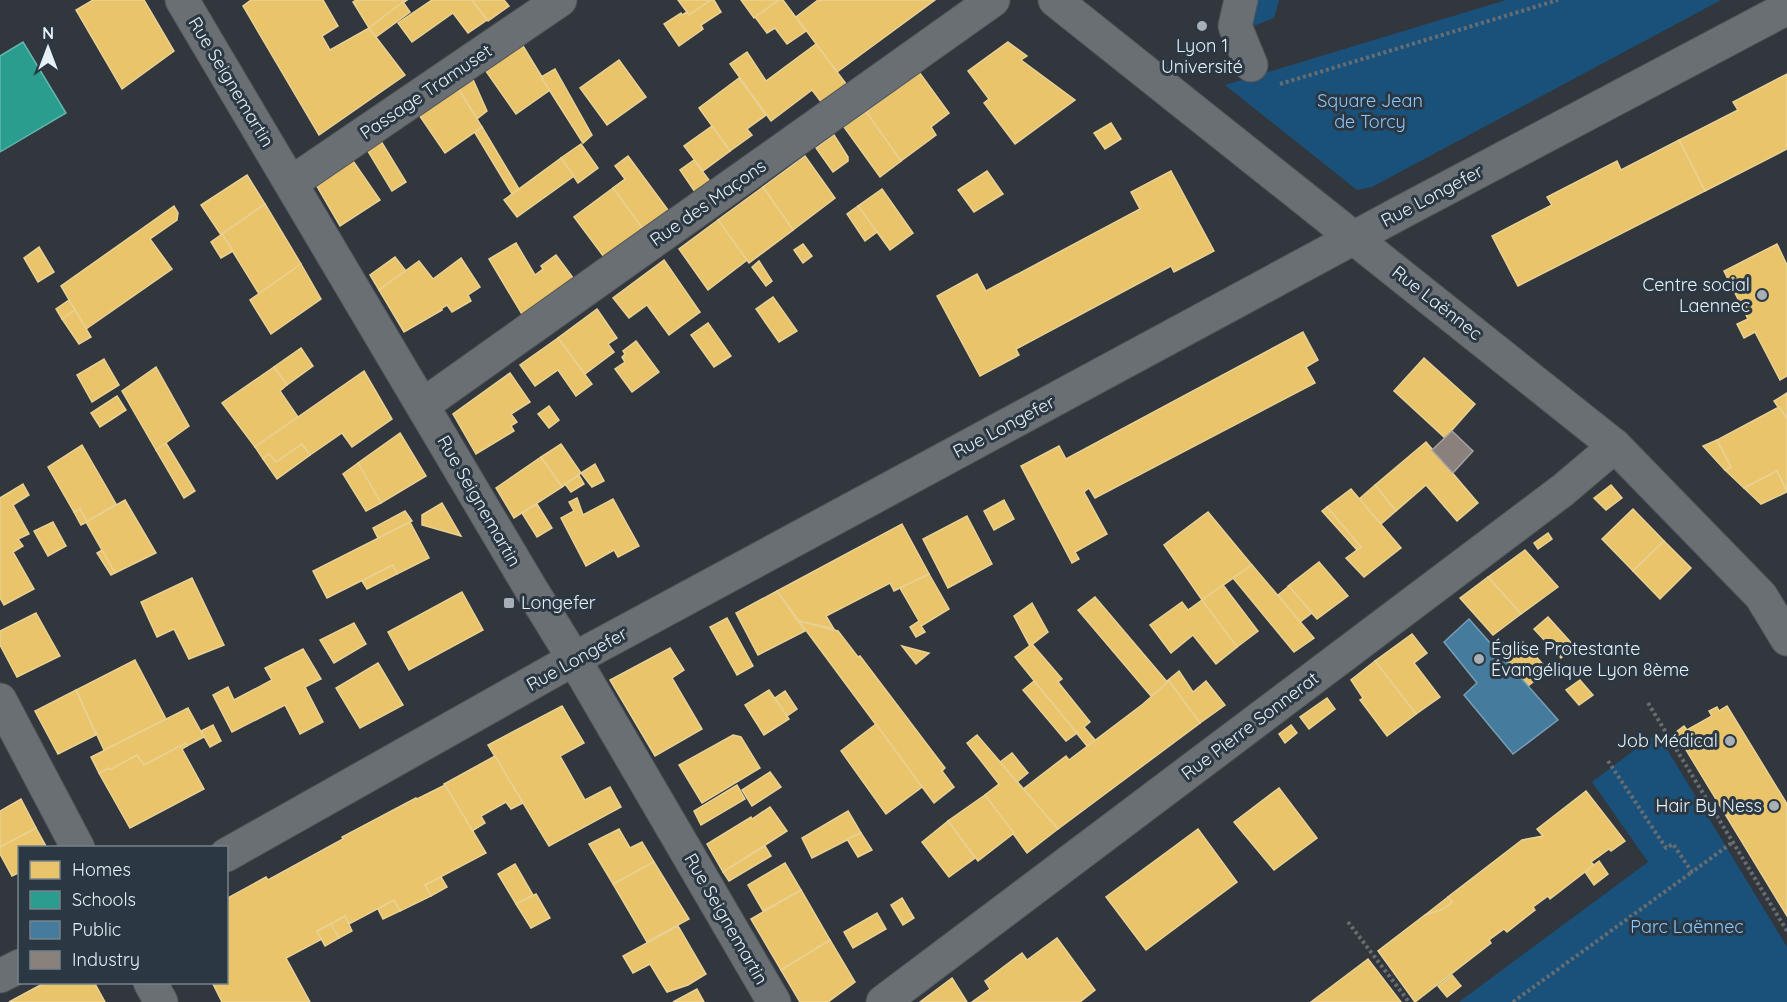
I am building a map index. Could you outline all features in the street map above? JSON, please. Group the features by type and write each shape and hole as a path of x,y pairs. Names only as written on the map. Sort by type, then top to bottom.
{"street":[{"name":"Rue Seignemartin","path":"182,0 574,659 774,1002"},
{"name":"Passage Tramuset","path":"291,183 560,0"},
{"name":"Rue des Maçons","path":"423,405 993,0"},
{"name":"Rue Laënnec","path":"1055,0 1615,446 1774,590 1787,639"},
{"path":"1241,0 1235,26 1262,76"},
{"name":"Rue Longefer","path":"228,854 574,659 1787,8"},
{"name":"Rue Pierre Sonnerat","path":"883,1002 1553,498 1615,446"},
{"path":"0,700 77,846"},
{"path":"0,976 18,967"},
{"path":"151,984 161,1002"}],"path":[{"path":"1262,76 1558,0"},
{"path":"1648,703 1787,931"},
{"path":"1608,762 1666,848 1673,843 1692,872"},
{"path":"1514,1002 1733,842"},
{"path":"1348,922 1409,1002"}],"green space":[{"path":"1254,0 1279,0 1274,18 1249,28"},
{"name":"Square Jean de Torcy","path":"1506,0 1721,0 1372,187 1357,190 1225,85"},
{"name":"Parc Laënnec","path":"1657,733 1787,947 1787,1002 1459,1002 1648,862 1592,782"}],"building: Homes":[{"path":"93,0 144,0 174,51 122,89 76,10"},
{"path":"251,0 323,0 338,26 322,36 330,50 369,28 405,75 319,135 243,6"},
{"path":"356,0 407,0 369,28 353,2"},
{"path":"432,0 472,0 487,20 468,33 453,13 412,42 398,23"},
{"path":"472,0 504,0 509,6 488,21"},
{"path":"678,0 711,0 689,15"},
{"path":"714,0 721,12 701,25 703,29 679,46 664,24 681,13 682,15 687,12 689,15"},
{"path":"741,0 779,0 754,18"},
{"path":"779,0 783,0 806,31 787,44 775,28 767,33 755,17"},
{"path":"818,0 935,0 837,72 796,17"},
{"path":"403,2 410,12 376,37 369,28"},
{"path":"520,41 550,90 516,114 483,67"},
{"path":"1008,42 1027,56 1021,60 1075,100 1015,144 984,103 989,99 968,71"},
{"path":"816,44 847,85 822,103 812,90 771,121 730,64 747,52 766,81"},
{"path":"619,60 646,97 607,125 580,88"},
{"path":"555,69 592,135 583,143 541,77"},
{"path":"919,72 949,113 931,127 936,135 901,161 866,112"},
{"path":"1787,74 1787,149 1705,191 1679,140 1738,110 1733,102"},
{"path":"471,75 487,111 477,119 456,85"},
{"path":"739,78 766,115 747,129 752,135 730,151 699,108"},
{"path":"456,85 482,127 445,153 417,112"},
{"path":"866,112 901,161 880,177 844,127"},
{"path":"1111,123 1121,139 1105,149 1094,133"},
{"path":"712,126 730,151 703,171 684,146"},
{"path":"482,127 519,189 512,194 475,133"},
{"path":"834,135 848,157 848,161 833,172 816,148"},
{"path":"379,138 406,182 392,191 366,148"},
{"path":"1679,140 1705,191 1518,286 1492,236 1552,205 1547,197 1617,161 1621,170"},
{"path":"581,144 598,168 578,183 561,158"},
{"path":"628,156 671,214 646,233 613,188 625,179 615,166"},
{"path":"805,156 835,198 793,230 763,187"},
{"path":"351,158 380,200 340,226 315,183"},
{"path":"561,158 574,176 517,217 504,200"},
{"path":"694,160 712,184 697,195 680,170"},
{"path":"987,171 1003,194 974,212 958,190"},
{"path":"1171,171 1214,251 1174,272 1171,266 1016,349 1019,355 980,376 937,296 977,274 986,291 1140,209 1131,192"},
{"path":"247,175 265,204 221,235 201,205"},
{"path":"763,187 793,230 749,263 718,220"},
{"path":"613,188 646,233 607,261 574,217"},
{"path":"882,189 913,233 890,250 858,206"},
{"path":"265,204 301,264 259,294 222,234"},
{"path":"174,206 178,213 177,220 150,239 172,269 86,329 61,286"},
{"path":"858,206 877,232 865,241 847,214"},
{"path":"718,220 747,260 708,290 679,249"},
{"path":"222,234 233,251 221,258 211,242"},
{"path":"516,243 535,275 543,269 541,266 556,255 577,283 526,321 489,259"},
{"path":"803,244 812,256 803,263 794,250"},
{"name":"Centre social Laennec","path":"1777,244 1787,265 1787,376 1780,380 1755,332 1744,338 1737,324 1748,319 1724,271"},
{"path":"39,247 54,272 38,282 24,258"},
{"path":"395,257 406,271 379,290 370,275"},
{"path":"461,258 480,287 468,295 471,301 452,312 447,305 404,332 379,290 419,261 433,279"},
{"path":"664,260 700,312 669,335 647,305 629,318 613,298"},
{"path":"759,261 772,281 766,286 752,267"},
{"path":"301,264 321,299 271,334 250,300"},
{"path":"773,297 797,331 779,342 756,309"},
{"path":"69,300 75,310 62,319 56,309"},
{"path":"597,309 617,338 608,344 614,352 585,374 558,338"},
{"path":"75,310 91,337 79,344 62,319"},
{"path":"708,323 731,356 714,367 691,335"},
{"path":"1303,332 1318,360 1306,367 1315,383 1095,498 1089,488 1084,492 1107,534 1075,552 1079,559 1072,563 1021,466 1059,446 1066,459"},
{"path":"558,338 592,384 576,396 558,370 535,386 520,365"},
{"path":"636,341 659,372 632,392 615,369 625,362 622,357 625,354 623,351"},
{"path":"301,348 313,366 287,385 274,367"},
{"path":"1424,358 1475,404 1445,438 1394,391"},
{"path":"104,359 119,385 92,402 77,375"},
{"path":"156,367 189,426 156,450 122,391"},
{"path":"274,367 287,385 280,391 298,417 255,447 222,403"},
{"path":"364,371 392,419 352,447 342,433 310,455 302,444 276,462 269,454 263,459 255,447"},
{"path":"510,373 530,402 511,414 517,422 511,426 514,431 476,454 453,414"},
{"path":"1787,393 1787,419 1786,419 1774,401"},
{"path":"117,396 126,410 100,427 91,413"},
{"path":"549,406 559,420 549,428 538,414"},
{"path":"1780,408 1787,419 1787,491 1777,471 1744,488 1725,470 1731,467 1717,440"},
{"path":"400,433 426,476 381,503 358,463"},
{"path":"1717,440 1731,467 1725,470 1703,446"},
{"path":"1426,442 1478,503 1457,521 1426,485 1396,511 1375,485"},
{"path":"166,443 195,491 184,498 156,450"},
{"path":"302,444 310,455 277,479 263,459 269,454 276,462"},
{"path":"561,444 581,473 562,487 541,457"},
{"path":"82,445 116,504 87,522 80,509 74,512 48,467"},
{"path":"541,457 562,487 514,518 496,488"},
{"path":"358,463 381,503 366,511 343,474"},
{"path":"595,464 604,481 592,487 581,473"},
{"path":"1777,471 1787,492 1761,504 1744,488"},
{"path":"579,475 584,484 571,492 565,484"},
{"path":"23,484 29,495 13,505 29,534 18,539 23,546 13,552 34,589 4,605 0,598 0,498"},
{"path":"1375,485 1396,511 1381,524 1359,499"},
{"path":"1611,485 1622,498 1606,510 1594,498"},
{"path":"1351,489 1401,548 1364,577 1346,558 1361,547 1327,507"},
{"path":"577,498 583,515 613,499 639,546 618,557 614,550 586,566 561,518 574,511 569,502"},
{"path":"125,500 156,553 115,573 86,522"},
{"path":"1004,500 1014,519 994,530 984,511"},
{"path":"442,503 461,536 422,525 422,515"},
{"path":"537,504 552,528 537,537 522,513"},
{"path":"1327,507 1361,547 1357,550 1322,511"},
{"path":"80,509 87,522 81,525 74,512"},
{"path":"1633,509 1664,541 1633,571 1602,539"},
{"path":"405,511 412,521 378,538 373,528"},
{"path":"1208,512 1252,565 1202,600 1164,545"},
{"path":"967,516 992,564 948,588 923,539"},
{"path":"53,522 66,546 48,556 34,531"},
{"path":"410,522 429,558 397,574 393,565 327,598 313,571"},
{"path":"902,524 929,574 894,591 890,583 826,616 834,629 799,621 777,591"},
{"path":"1548,533 1552,539 1538,549 1534,543"},
{"path":"1664,541 1691,568 1660,599 1633,571"},
{"path":"102,550 115,573 111,575 97,553"},
{"path":"1525,550 1558,587 1521,614 1488,577"},
{"path":"1319,562 1348,596 1317,619 1288,586"},
{"path":"393,565 397,574 367,589 362,581"},
{"path":"1252,565 1314,638 1294,652 1233,578"},
{"path":"929,574 949,609 921,626 925,632 916,637 910,627 919,621 900,588"},
{"path":"1488,577 1521,614 1493,635 1460,598"},
{"path":"192,578 224,645 189,659 174,629 157,637 141,602"},
{"path":"1223,585 1258,631 1237,647 1202,600"},
{"path":"1289,586 1312,613 1300,622 1278,595"},
{"path":"777,591 805,631 758,655 736,613"},
{"path":"462,592 483,630 409,670 388,632"},
{"path":"1095,597 1168,683 1151,696 1078,610"},
{"path":"1202,600 1237,647 1216,664 1193,635 1171,653 1150,625 1182,602 1188,610"},
{"path":"1032,603 1048,632 1030,646 1014,616"},
{"path":"36,613 60,656 17,677 0,645 0,631"},
{"path":"1548,617 1574,646 1561,658 1534,629"},
{"path":"727,618 753,666 737,675 710,627"},
{"path":"799,621 838,631 858,657 860,656 945,768 942,771 954,787 934,803"},
{"path":"354,623 366,644 334,663 320,640"},
{"path":"1412,634 1427,653 1414,663 1440,697 1416,714 1375,661"},
{"path":"1502,642 1511,651 1523,642 1548,670 1528,686 1495,648"},
{"path":"1032,644 1062,679 1058,682 1090,722 1084,727 1095,740 1087,746 1015,657"},
{"path":"902,646 929,653 916,664"},
{"path":"670,648 684,670 672,678 702,729 655,756 610,680"},
{"path":"303,649 321,679 305,687 323,722 300,734 285,705 232,732 213,695 228,687 234,700 272,680 265,668"},
{"path":"135,660 166,719 104,750 76,690"},
{"path":"1375,661 1416,714 1387,736 1360,700 1363,698 1351,680"},
{"path":"378,663 403,705 360,728 336,688"},
{"path":"1179,671 1193,692 1206,681 1225,705 1200,723 1167,681"},
{"path":"1580,680 1593,695 1579,705 1566,690"},
{"path":"1034,681 1077,733 1066,741 1023,690"},
{"path":"1169,681 1200,723 1058,829 1023,789 1066,756 1069,760 1143,704"},
{"path":"76,690 96,735 58,754 35,711"},
{"path":"769,690 789,719 764,735 745,705"},
{"path":"785,691 797,709 787,716 775,698"},
{"path":"1327,698 1335,709 1309,729 1300,717"},
{"path":"562,706 584,743 560,756 585,800 610,787 621,807 549,846 488,745"},
{"path":"1727,706 1787,804 1787,916 1676,732 1684,726 1687,730 1712,716 1709,711 1717,707 1719,711"},
{"path":"188,708 204,737 187,746 186,743 144,765 137,755 110,770 109,768 99,773 91,757"},
{"path":"876,724 922,787 886,814 841,751"},
{"path":"213,725 221,741 210,747 201,731"},
{"path":"1291,725 1297,733 1285,743 1279,734"},
{"path":"733,735 741,737 760,768 702,803 679,765"},
{"path":"977,735 1058,829 1027,853 985,795 999,784 967,743"},
{"path":"186,743 187,746 182,749 204,789 130,828 99,773 109,768 110,770 137,755 144,765"},
{"path":"1012,753 1028,773 1017,782 1000,762"},
{"path":"495,756 523,803 511,809 506,802 481,816 485,823 472,831 444,784"},
{"path":"770,772 781,787 752,806 742,790"},
{"path":"445,785 486,853 425,885 431,896 400,911 394,900 349,924 345,916 317,931 322,939 286,958 310,1002 222,1002 213,984 228,984 228,898 266,877 268,880 343,839 342,837"},
{"path":"737,785 745,799 701,825 694,811"},
{"path":"1279,788 1317,838 1274,870 1234,822"},
{"path":"1586,791 1625,841 1591,862 1594,865 1550,899 1548,896 1533,907 1535,910 1507,932 1504,929 1489,940 1491,943 1415,1002 1378,951 1425,915 1443,909 1452,902 1448,897 1522,840 1543,836 1537,829"},
{"path":"985,795 1014,833 978,861 948,821"},
{"path":"21,799 36,828 0,847 0,811"},
{"path":"770,807 787,831 723,872 707,844"},
{"path":"848,811 861,833 812,858 802,838"},
{"path":"948,821 975,858 949,877 922,842"},
{"path":"36,828 46,846 18,846 18,873 12,876 0,854 0,847"},
{"path":"619,829 630,848 642,842 654,862 613,884 589,844"},
{"path":"1198,829 1237,882 1146,950 1106,897"},
{"path":"861,833 872,850 858,857 847,839"},
{"path":"765,846 771,856 729,881 723,872"},
{"path":"1599,861 1608,874 1594,885 1585,872"},
{"path":"654,862 689,919 647,942 613,884"},
{"path":"785,863 801,890 763,911 748,885"},
{"path":"515,864 533,895 516,904 498,874"},
{"path":"441,877 447,887 431,896 425,885"},
{"path":"801,890 830,940 781,970 751,919"},
{"path":"536,894 550,918 531,928 516,904"},
{"path":"1448,897 1452,902 1443,909 1425,915"},
{"path":"902,898 914,918 903,925 891,905"},
{"path":"394,900 400,911 383,919 378,909"},
{"path":"877,913 886,929 853,948 844,932"},
{"path":"345,916 352,931 339,938 331,924"},
{"path":"331,924 339,938 325,946 317,931"},
{"path":"678,926 706,974 688,985 667,992 650,964 633,973 623,956"},
{"path":"1057,938 1095,990 1080,1002 972,1002 990,989 985,981 1022,953 1027,960"},
{"path":"830,940 855,982 828,1002 800,1002 781,970"},
{"path":"1368,959 1401,1002 1311,1002"},
{"path":"1452,975 1461,986 1447,997 1438,986"},
{"path":"952,978 967,1002 920,1002"},
{"path":"42,984 95,984 105,1002 9,1002"},
{"path":"697,989 704,1002 673,1002"}],"building: Schools":[{"path":"23,42 66,113 0,152 0,56"}],"building: Public":[{"path":"1469,619 1558,720 1513,754 1464,695 1477,683 1444,642"}],"building: Industry":[{"path":"1452,431 1473,451 1453,473 1432,450"}],"place":[{"name":"Lyon 1 Université","path":"1202,26"},
{"name":"Centre social Laennec","path":"1762,295"},
{"name":"Longefer","path":"509,603"},
{"name":"Église Protestante Évangélique Lyon 8ème","path":"1479,659"},
{"name":"Job Médical","path":"1730,741"},
{"name":"Hair By Ness","path":"1774,806"}]}
